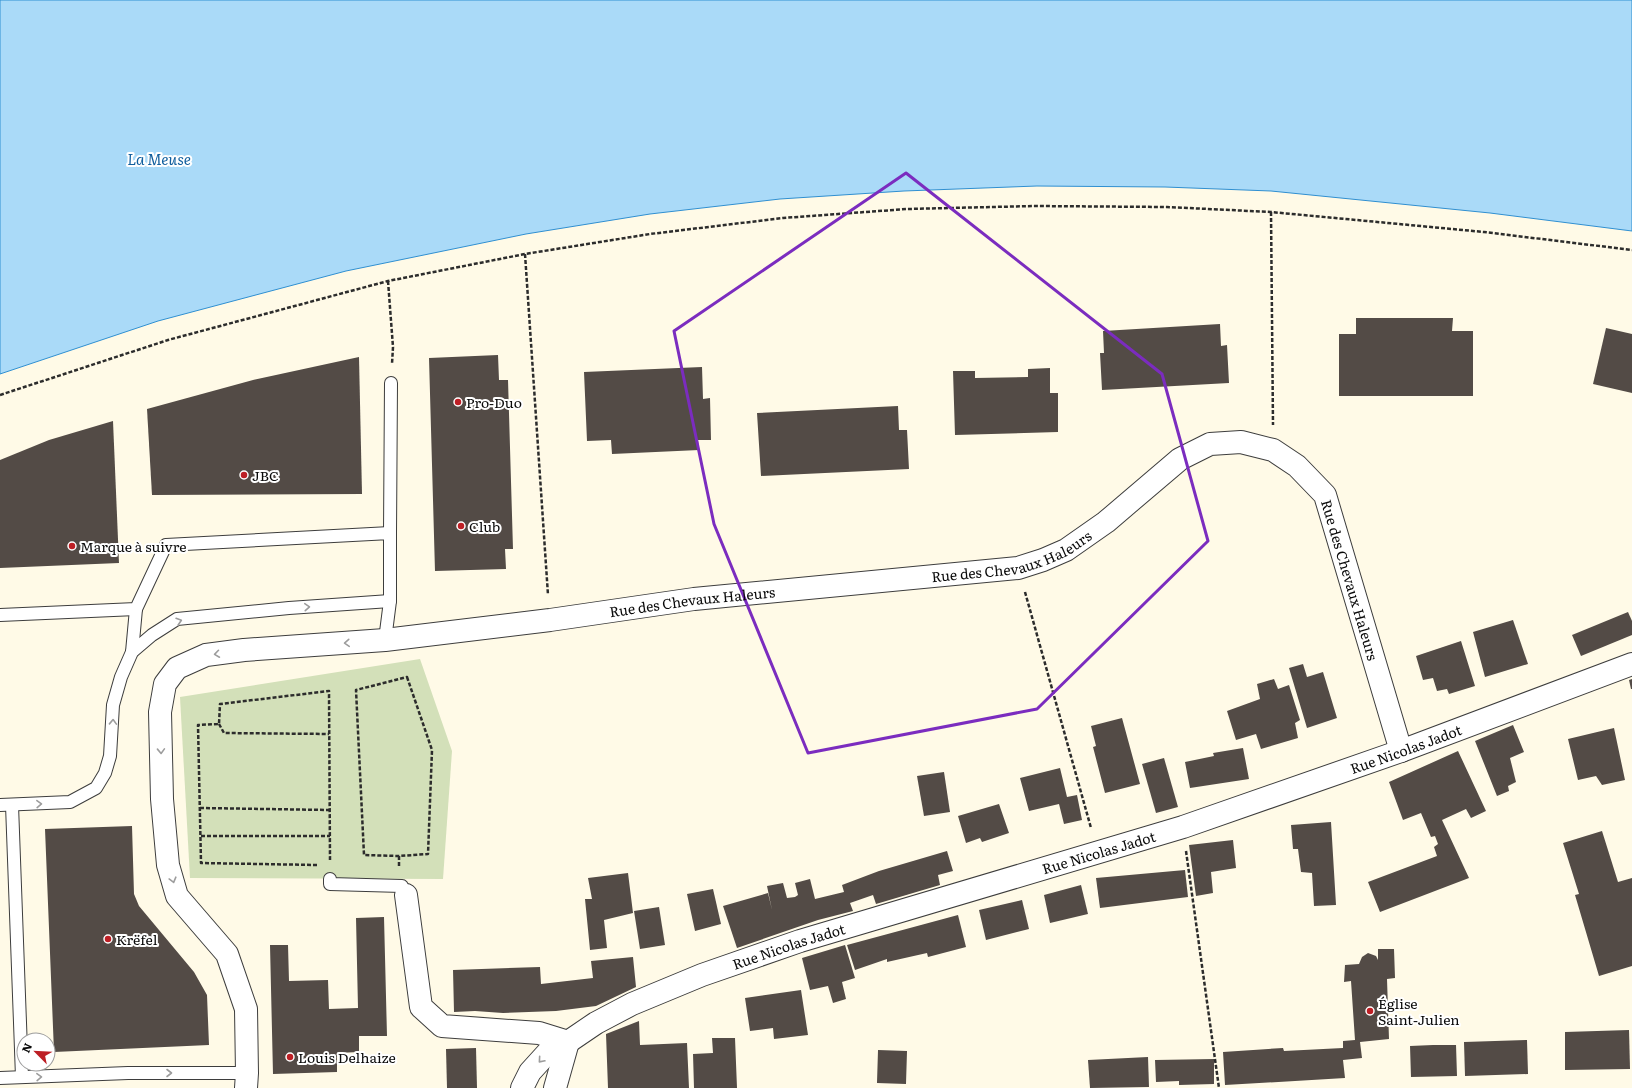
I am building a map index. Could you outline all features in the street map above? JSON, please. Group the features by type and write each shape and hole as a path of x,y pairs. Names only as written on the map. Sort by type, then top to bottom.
{"street":[{"name":"Rue des Chevaux Haleurs","path":"247,1080 246,1009 227,954 177,896 168,865 162,798 160,712 165,684 177,668 206,655 244,650 385,640 550,620 694,599 1018,568 1043,560 1066,550 1106,522 1180,459 1210,444 1241,442 1273,450 1297,466 1324,495 1401,750"},
{"name":"Rue Nicolas Jadot","path":"522,1088 530,1072 550,1050 568,1042 596,1023 632,1004 702,975 800,941 1182,827 1401,750 1632,664"},
{"path":"403,886 421,1007 442,1026 540,1033 568,1042 555,1088"}],"lane":[{"path":"385,640 390,601 391,383"},
{"path":"22,1077 6,805 70,802 96,788 105,772 110,756 113,705 121,678 132,652 136,609 166,545 390,533"},
{"path":"132,652 152,635 177,619 390,601"},
{"path":"0,615 136,609"},
{"path":"330,879 330,884 403,886"},
{"path":"0,1078 128,1073 247,1080"}],"path":[{"path":"0,395 168,340 388,281 525,254 650,234 775,219 907,209 1051,206 1167,207 1271,212 1484,232 1632,250"},
{"path":"1271,212 1273,450"},
{"path":"525,254 550,620"},
{"path":"388,281 392,347"},
{"path":"1018,568 1097,852"},
{"path":"407,677 432,750 428,854 399,856 364,855 356,690 407,677"},
{"path":"329,734 224,733 219,724 220,704 329,691 330,879"},
{"path":"219,724 198,725 201,863 330,865"},
{"path":"200,808 329,810"},
{"path":"1182,827 1219,1088"},
{"path":"201,836 330,836"}],"highlighted area":[{"path":"906,173 1162,374 1208,541 1037,709 808,753 714,524 674,331"}],"green space":[{"path":"420,659 452,751 443,879 190,878 180,697"}],"water":[{"name":"La Meuse","path":"0,0 1632,0 1632,231 1490,213 1271,191 1165,187 1037,186 904,191 780,199 650,214 526,234 346,271 158,321 0,374"}],"building":[{"path":"1356,318 1453,318 1452,331 1473,331 1473,396 1339,396 1339,334 1356,334"},
{"path":"1220,324 1221,346 1227,345 1229,383 1102,390 1100,353 1104,353 1103,331"},
{"path":"1606,328 1632,334 1632,393 1593,384"},
{"path":"498,355 499,380 508,380 513,549 505,549 506,569 435,571 429,358"},
{"path":"359,357 362,494 152,495 147,409 253,380"},
{"path":"702,367 703,399 710,398 711,440 698,440 699,450 612,454 611,440 587,441 584,372"},
{"path":"1050,368 1050,393 1058,393 1058,432 955,435 953,371 975,371 975,378 1028,377 1028,369"},
{"path":"898,406 899,430 907,430 909,469 761,476 757,413"},
{"path":"113,421 119,563 0,568 0,460 49,440"},
{"path":"1628,612 1632,621 1632,635 1581,656 1572,635"},
{"path":"1513,620 1528,664 1485,677 1473,632"},
{"path":"1461,641 1475,686 1449,694 1447,689 1437,691 1433,678 1423,680 1416,656"},
{"path":"1303,664 1307,677 1323,672 1337,718 1307,728 1289,668"},
{"path":"1274,679 1278,689 1289,685 1300,720 1295,723 1298,738 1261,749 1256,734 1236,740 1227,711 1260,699 1257,684"},
{"path":"1632,679 1632,689 1631,689 1629,680"},
{"path":"1122,718 1140,784 1105,793 1093,747 1096,746 1091,726"},
{"path":"1513,725 1524,752 1510,758 1516,782 1508,786 1509,791 1497,796 1475,741"},
{"path":"1614,728 1625,780 1602,785 1596,776 1578,780 1568,739"},
{"path":"1243,748 1249,779 1190,788 1185,762 1214,756 1213,753"},
{"path":"1458,751 1486,811 1471,818 1466,809 1442,820 1469,878 1380,912 1368,882 1437,856 1434,847 1438,844 1435,836 1431,837 1421,813 1403,820 1389,782"},
{"path":"1164,758 1178,807 1156,813 1142,764"},
{"path":"1060,768 1067,797 1077,795 1082,820 1064,824 1059,804 1029,811 1020,778"},
{"path":"944,772 950,812 924,816 917,776"},
{"path":"999,804 1009,833 982,842 980,838 966,843 958,816"},
{"path":"1331,822 1336,905 1314,906 1312,873 1301,872 1298,849 1293,849 1291,825"},
{"name":"Krëfel","path":"132,826 134,894 139,906 194,972 207,995 209,1045 56,1052 56,1032 53,1032 45,829"},
{"path":"1602,831 1618,882 1632,878 1632,966 1599,976 1575,895 1579,894 1563,843"},
{"path":"1233,840 1236,868 1211,872 1213,893 1196,896 1189,845"},
{"path":"947,851 953,871 938,875 940,885 876,904 873,895 850,903 853,911 818,920 737,948 723,906 768,893 772,910 767,886 783,883 787,898 795,897 798,895 795,883 810,879 815,899 844,892 842,885 879,871"},
{"path":"1185,870 1188,897 1100,908 1096,878"},
{"path":"628,873 633,913 604,920 607,948 590,950 585,899 592,899 588,878"},
{"path":"1081,885 1088,914 1050,923 1044,895"},
{"path":"713,889 721,924 695,931 687,894"},
{"path":"1022,900 1029,929 986,940 979,910"},
{"path":"659,907 665,945 640,949 634,911"},
{"path":"958,915 966,947 928,957 927,953 887,962 887,959 855,970 847,945"},
{"path":"384,917 387,1036 359,1036 359,1052 337,1053 337,1072 273,1074 270,945 288,945 289,981 328,980 329,1009 358,1008 356,918"},
{"path":"845,945 855,978 842,982 846,999 833,1003 828,986 810,990 802,958"},
{"path":"1378,949 1394,949 1395,978 1387,979 1389,1039 1360,1042 1362,1058 1343,1060 1345,1078 1225,1085 1223,1052 1283,1048 1284,1051 1343,1048 1343,1041 1355,1040 1351,981 1344,982 1345,965 1359,964 1362,957 1368,953 1376,956 1378,960"},
{"path":"633,957 636,987 596,1006 556,1011 503,1013 475,1011 454,1012 453,970 540,967 541,984 593,978 591,961"},
{"path":"801,990 808,1035 774,1039 773,1028 750,1031 745,998"},
{"path":"639,1021 640,1045 687,1043 689,1088 608,1088 606,1034"},
{"path":"1629,1030 1630,1069 1565,1070 1565,1032"},
{"path":"712,1038 735,1038 737,1088 694,1088 693,1054 713,1053"},
{"path":"1527,1040 1528,1074 1465,1076 1464,1042"},
{"path":"1456,1045 1457,1076 1411,1077 1410,1046"},
{"path":"476,1048 477,1088 447,1088 446,1049"},
{"path":"878,1050 907,1051 906,1084 877,1083"},
{"path":"1148,1057 1149,1087 1090,1088 1088,1060"},
{"path":"1214,1059 1214,1084 1179,1085 1179,1081 1156,1082 1155,1060"}],"place":[{"name":"Pro-Duo","path":"458,402"},
{"name":"JBC","path":"244,475"},
{"name":"Club","path":"461,526"},
{"name":"Marque à suivre","path":"72,546"},
{"name":"Krëfel","path":"108,939"},
{"name":"Église Saint-Julien","path":"1370,1011"},
{"name":"Louis Delhaize","path":"290,1057"}]}
